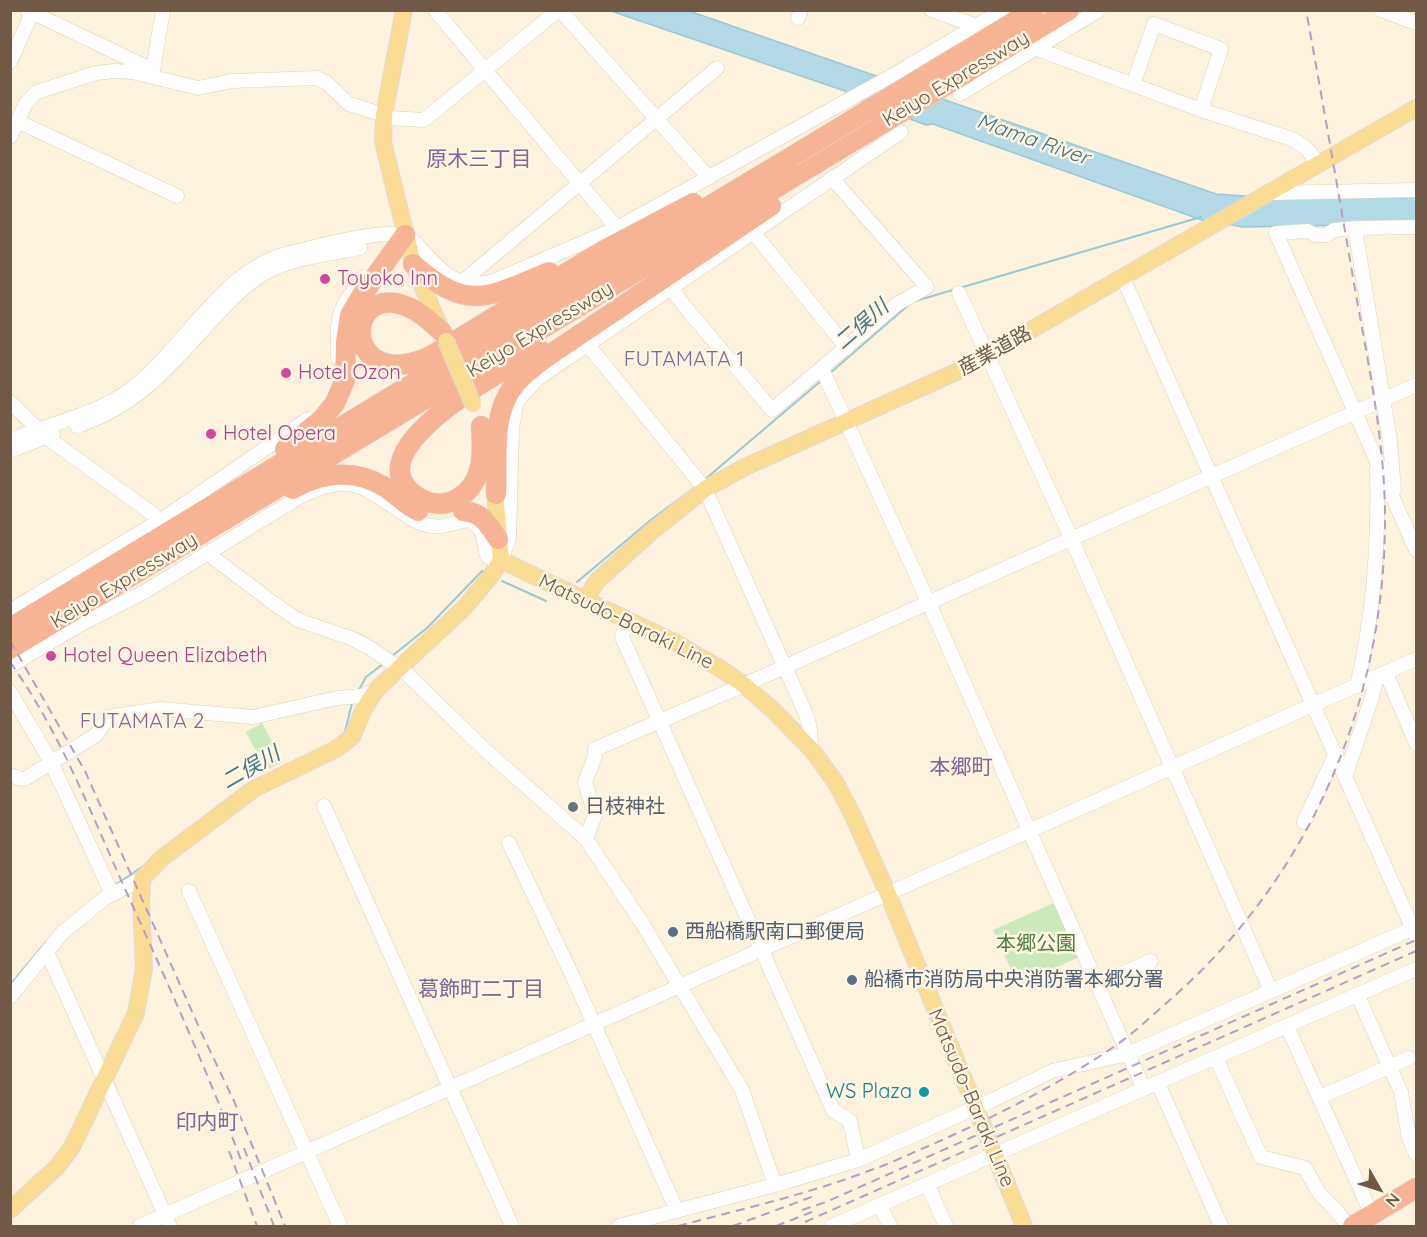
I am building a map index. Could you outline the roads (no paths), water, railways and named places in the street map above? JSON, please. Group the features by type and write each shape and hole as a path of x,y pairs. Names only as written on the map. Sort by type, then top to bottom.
{"highway":[{"name":"Keiyo Expressway","path":"10,649 880,125 1033,10"},
{"name":"Keiyo Expressway","path":"10,628 200,536 402,390 791,157 964,63 1069,10"},
{"path":"496,494 500,412 507,396 528,371 843,156 880,125"},
{"path":"444,337 411,308 393,302 372,308 361,323 359,332 364,347 377,360 386,364 418,361 429,357 604,249 756,170 791,157"},
{"path":"200,536 240,479 297,441 335,403 345,381 346,342 350,315 405,235"},
{"path":"413,264 430,279 455,293 466,297 483,297 496,294 604,249"},
{"path":"481,426 482,456 479,470 473,483 464,494 455,501 432,504 408,488 401,471 404,455 435,416 558,337 706,249"},
{"path":"200,536 250,516 297,487 321,478 344,474 364,477 383,486 414,510 425,514 445,516 463,511 482,493 487,476 489,453"},
{"path":"463,511 479,515 498,539"},
{"path":"1353,1227 1416,1188"}],"main road":[{"path":"10,1210 68,1154 132,1023 144,969 142,879 162,858 254,789 346,743 356,730 364,709 390,663 464,608 491,576 501,560 496,494 489,453 473,404 413,264 384,156 382,142 384,115 404,10"},
{"name":"産業道路","path":"585,602 596,582 651,532 705,489 744,467 932,384 988,356 1416,108"},
{"name":"Matsudo-Baraki Line","path":"501,560 698,655 744,684 785,721 812,750 840,791 888,894 1024,1227"}],"street":[{"path":"152,73 163,10"},
{"path":"435,10 617,228"},
{"path":"931,10 977,26"},
{"path":"10,440 41,432 92,411 131,388 151,371 237,280 258,265 279,256 383,233 405,235 415,242 445,274 462,282 483,284 617,228 895,75 1003,10"},
{"path":"960,94 1038,49 1099,10"},
{"path":"1381,10 1416,23"},
{"path":"1414,10 1416,15"},
{"path":"10,62 29,12 152,73 198,88 232,81 317,78 327,82 349,104 390,118 424,120 556,12 561,11 709,178"},
{"path":"1133,85 1154,24 1221,50 1201,110"},
{"path":"1038,49 1201,110 1292,139 1306,148 1319,164"},
{"path":"462,282 717,68"},
{"path":"10,137 26,103 37,92 80,78 114,71 152,73"},
{"path":"17,121 177,196"},
{"path":"10,666 81,624 146,591 200,536 321,487 337,484 363,487 406,516 428,525 443,526 472,520 482,532 487,556 497,562 501,560 509,538 512,428 518,402 537,379 901,132"},
{"path":"671,288 772,410 897,304 927,287 832,178"},
{"path":"1269,193 1416,190"},
{"path":"1416,227 1355,228 1334,230 1327,235 1315,235 1308,231 1276,233 1416,550"},
{"path":"1355,228 1390,441 1394,501"},
{"path":"753,232 847,348"},
{"path":"10,611 160,520 304,422 323,405 330,394 338,366 336,332 339,315 351,294 380,256 405,235"},
{"path":"619,1227 858,1160 1052,1071 1130,1057 1271,991 1415,930 1123,278"},
{"path":"959,293 1071,538 1271,991"},
{"path":"588,345 705,489 807,718 812,750"},
{"path":"822,369 928,601 1144,1089"},
{"path":"586,838 595,815 585,782 595,757 595,749 1416,385"},
{"path":"10,402 41,432 160,520"},
{"path":"10,451 41,432"},
{"path":"1357,686 1368,642 1373,601 1377,536 1377,460"},
{"path":"200,536 276,605 298,620 340,633 370,648 410,676 484,749 586,838 642,923 742,1090 775,1185"},
{"path":"626,621 622,637 833,1110 850,1121 858,1160"},
{"path":"140,1227 167,1221 306,1152 1416,659"},
{"path":"1381,675 1416,742"},
{"path":"1346,774 1381,675"},
{"path":"10,775 21,779 26,778 96,735 108,717 160,709 253,717 337,698 362,696 376,690"},
{"path":"10,692 51,762 112,894"},
{"path":"1304,822 1336,753"},
{"path":"324,806 512,1227"},
{"path":"509,843 594,1024 677,1211"},
{"path":"10,997 63,932 112,894 142,879"},
{"path":"189,891 340,1227"},
{"path":"47,952 167,1221"},
{"path":"1101,983 1151,961"},
{"path":"832,1227 1416,969"},
{"path":"1357,994 1401,1092 1409,1137 1416,1154"},
{"path":"1287,1026 1372,1215"},
{"path":"1216,1058 1261,1157 1305,1168 1319,1193 1336,1210 1348,1227"},
{"path":"1320,1097 1409,1058"},
{"path":"1158,1083 1221,1227"},
{"path":"927,1184 946,1227"},
{"path":"880,1206 890,1227"}],"water":[{"name":"Mama River","path":"611,11 689,11 1216,194 1286,199 1416,195 1416,224 1243,227 1202,220 933,124 926,125 849,96 845,91"}],"waterway":[{"name":"二俣川","path":"829,374 912,302 1201,217"},
{"name":"二俣川","path":"703,481 822,380"},
{"name":"二俣川","path":"577,582 652,519 694,488"},
{"name":"二俣川","path":"392,656 427,628 482,571 484,572"},
{"name":"二俣川","path":"502,581 546,601"},
{"name":"二俣川","path":"359,690 366,677 383,664"},
{"name":"二俣川","path":"345,732 352,703"},
{"name":"二俣川","path":"217,807 246,785"},
{"name":"二俣川","path":"115,885 145,865"},
{"name":"二俣川","path":"10,985 46,942"}],"railway":[{"path":"678,1226 800,1194 886,1164 1002,1112 1093,1060 1144,1023 1220,950 1264,897 1301,840 1331,779 1355,715 1372,649 1382,581 1385,512 1382,456 1374,400 1306,10"},
{"path":"10,641 85,771 234,1101 285,1226"},
{"path":"10,662 58,741 84,796 183,1019 241,1160"},
{"path":"802,1210 826,1202 1416,940"},
{"path":"805,1222 1416,951"},
{"path":"244,1148 274,1226"},
{"path":"229,1151 257,1226"},
{"path":"733,1226 817,1195"},
{"path":"776,1226 812,1212"}],"place":[{"name":"Toyoko Inn","path":"325,279"},
{"name":"Hotel Ozon","path":"286,373"},
{"name":"Hotel Opera","path":"211,434"},
{"name":"Hotel Queen Elizabeth","path":"51,656"},
{"name":"日枝神社","path":"573,807"},
{"name":"西船橋駅南口郵便局","path":"673,932"},
{"name":"船橋市消防局中央消防署本郷分署","path":"852,980"},
{"name":"WS Plaza","path":"924,1092"}],"district":[{"name":"原木三丁目","path":"479,160"},
{"name":"FUTAMATA 1","path":"684,360"},
{"name":"FUTAMATA 2","path":"142,722"},
{"name":"本郷町","path":"961,768"},
{"name":"葛飾町二丁目","path":"481,990"},
{"name":"印内町","path":"207,1123"}],"park label":[{"name":"本郷公園","path":"1036,944"}]}
